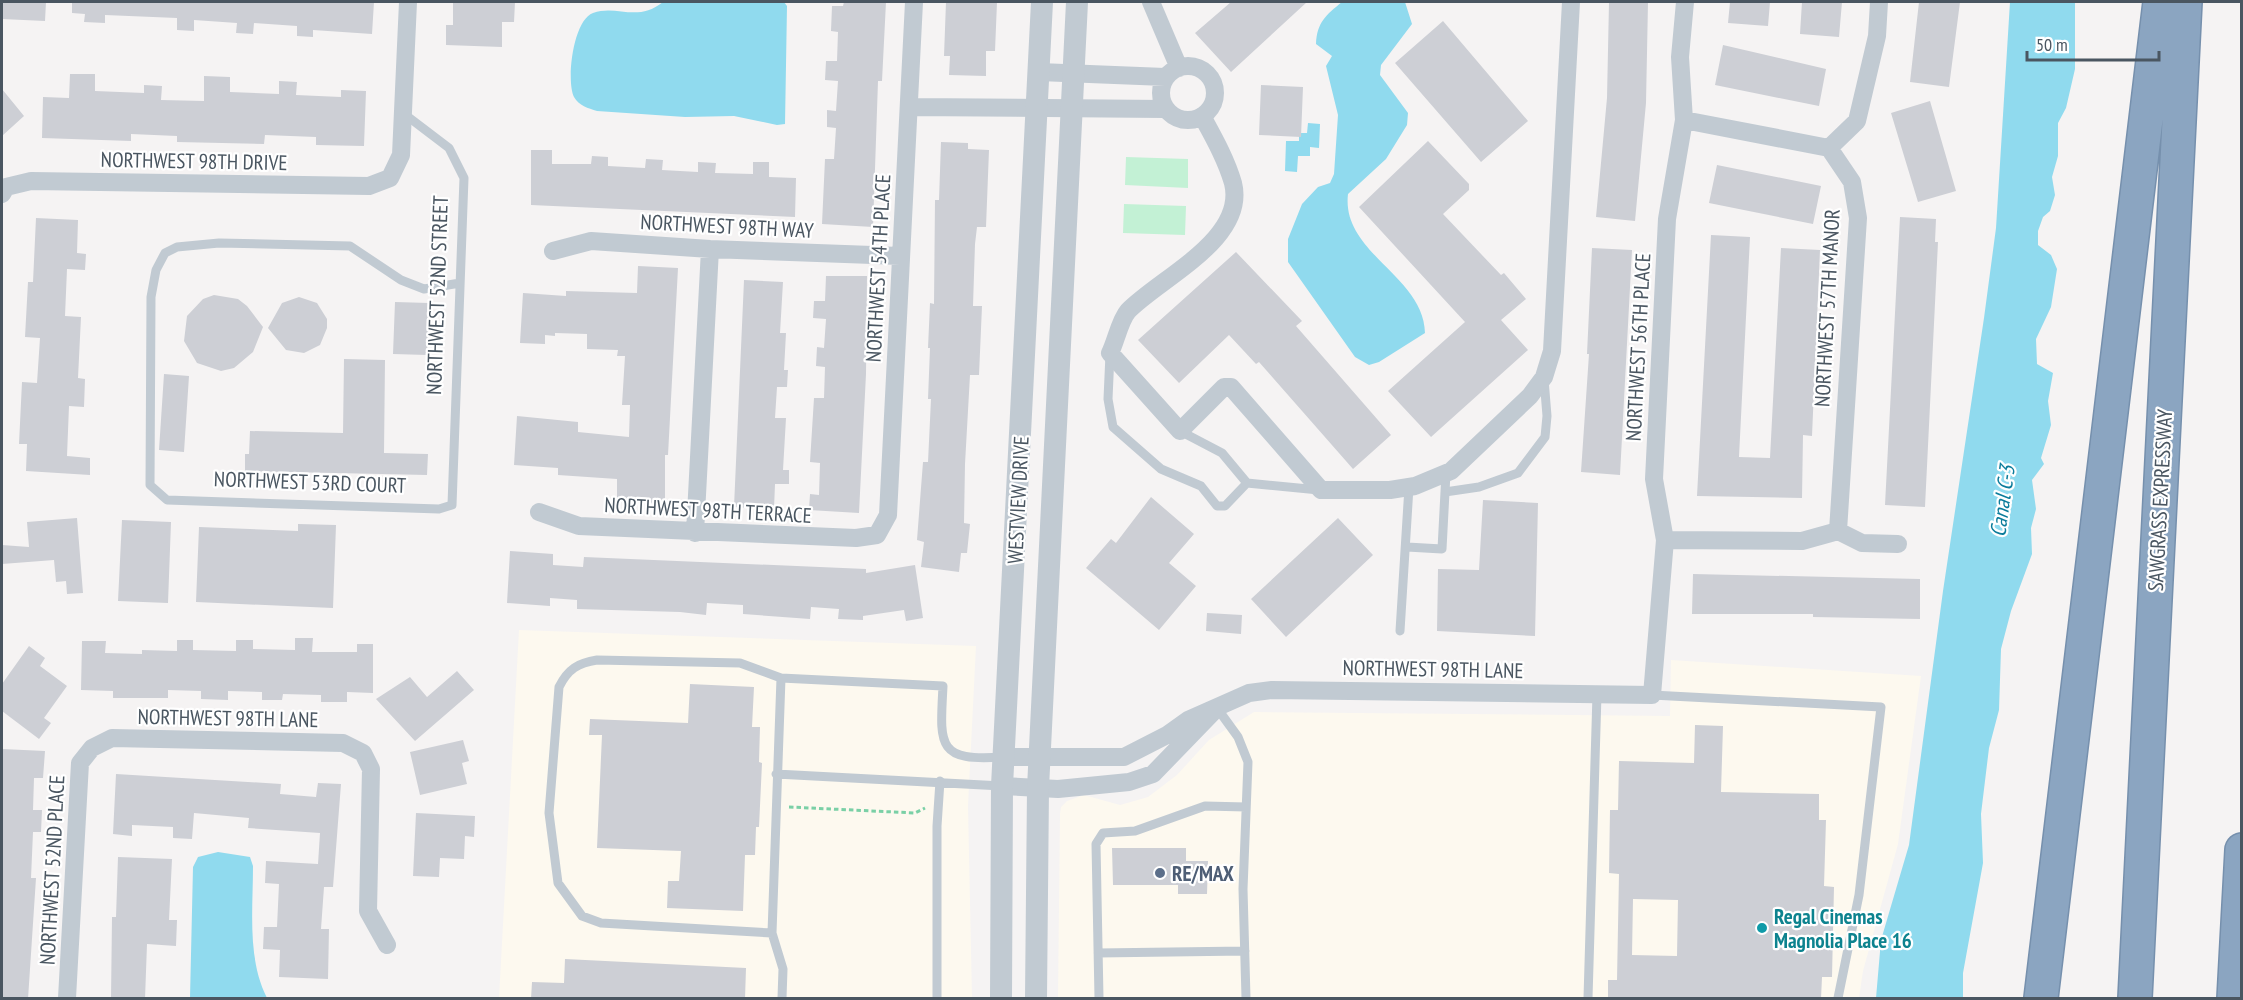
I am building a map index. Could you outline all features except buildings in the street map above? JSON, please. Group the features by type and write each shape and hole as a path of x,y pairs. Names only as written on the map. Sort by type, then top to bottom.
{"highway":[{"path":"2042,999 2160,2"},
{"name":"SAWGRASS EXPRESSWAY","path":"2135,999 2185,2"},
{"path":"2234,999 2241,850"}],"street":[{"path":"403,113 408,2"},
{"name":"NORTHWEST 54TH PLACE","path":"877,535 888,514 914,2"},
{"name":"WESTVIEW DRIVE","path":"1001,999 1002,786 1042,2"},
{"name":"WESTVIEW DRIVE","path":"1036,999 1039,757 1077,2"},
{"path":"1151,2 1172,73 1161,93 1165,109"},
{"path":"1202,116 1221,150 1233,185 1234,205 1227,222 1212,243 1127,313 1110,353 1180,431 1224,387 1231,387 1321,490 1358,492 1409,487 1446,473 1530,396 1544,377 1552,351 1570,2"},
{"name":"NORTHWEST 56TH PLACE","path":"1652,695 1665,540 1654,479 1667,219 1684,120 1680,57 1685,2"},
{"path":"1684,120 1829,148 1857,122 1877,36 1879,2"},
{"path":"910,107 1037,110 1165,109 1178,119 1194,120 1202,116 1213,103 1214,86 1204,71 1187,66 1172,73 1039,72"},
{"name":"NORTHWEST 98TH DRIVE","path":"2,194 6,187 31,181 369,186 390,178 401,155 403,113"},
{"name":"NORTHWEST 57TH MANOR","path":"1829,148 1852,182 1858,218 1838,531"},
{"name":"NORTHWEST 98TH WAY","path":"553,251 591,241 710,249 900,256"},
{"path":"695,533 710,249"},
{"name":"NORTHWEST 98TH TERRACE","path":"539,512 579,526 695,533 856,538 877,535"},
{"path":"1665,540 1802,541 1838,531 1862,543 1898,544"},
{"name":"NORTHWEST 98TH LANE","path":"1004,757 1125,757 1167,735 1188,720 1249,693 1289,689 1652,695"},
{"name":"NORTHWEST 98TH LANE","path":"1002,786 1038,788 1129,782 1153,774 1217,708"},
{"name":"NORTHWEST 98TH LANE","path":"92,748 112,738 343,743 363,753 371,769 368,911 387,945"},
{"name":"NORTHWEST 52ND PLACE","path":"67,999 80,763 92,748"}],"lane":[{"name":"NORTHWEST 52ND STREET","path":"403,113 449,148 464,178 452,505"},
{"name":"NORTHWEST 53RD COURT","path":"452,505 439,509 167,500 150,485 151,297 156,270 165,253 177,247 219,243 350,246 401,280 424,290 460,283"},
{"path":"1110,353 1108,399 1113,427 1118,433 1161,469 1202,486 1217,506 1225,506 1247,483"},
{"path":"1445,492 1479,487 1518,472 1545,437 1547,416 1544,377"},
{"path":"1180,431 1222,453 1247,483 1321,490"},
{"path":"1407,547 1442,549 1446,473"},
{"path":"1400,631 1409,487"},
{"path":"772,933 602,923 582,916 558,884 549,813 559,687 565,674 580,663 597,660 740,663 782,678 943,687 941,733 948,748 957,756 978,759 1004,757"},
{"path":"782,678 776,774 772,933 783,969 782,999"},
{"path":"1588,999 1597,694"},
{"path":"1652,695 1881,707 1859,895 1838,999"},
{"path":"1217,708 1245,751 1248,762 1246,999"},
{"path":"776,774 1002,786"},
{"path":"938,999 940,781"},
{"path":"1099,999 1096,843 1103,833 1135,831 1205,806 1246,807"},
{"path":"1098,953 1245,951"}],"path":[{"path":"776,806 915,813 927,807 939,807"}],"shaded area":[{"path":"519,630 976,646 968,806 972,998 499,998"},
{"path":"1671,660 1921,676 1898,844 1863,971 1859,998 1058,998 1060,814 1061,807 1067,801 1084,795 1120,805 1148,797 1177,775 1209,740 1254,712 1670,716"}],"green space":[{"path":"1126,157 1188,159 1188,188 1125,185"},
{"path":"1124,204 1186,206 1185,235 1123,233"}],"water":[{"path":"663,2 784,2 787,6 785,124 777,125 734,116 685,117 597,111 578,103 572,89 571,65 576,38 586,18 593,13 610,10 644,11"},
{"path":"1342,2 1405,2 1412,24 1381,65 1380,75 1408,113 1407,125 1386,159 1348,194 1349,215 1357,233 1412,296 1421,313 1425,333 1379,362 1369,365 1355,357 1288,262 1288,239 1302,204 1318,187 1330,183 1334,174 1338,115 1326,66 1332,56 1316,44 1320,24"},
{"name":"Canal C-3","path":"2010,2 2075,2 2075,69 2066,108 2058,123 2058,156 2052,177 2055,195 2050,211 2043,217 2038,231 2038,245 2051,255 2057,269 2051,307 2036,339 2037,364 2053,373 2048,401 2051,425 2041,458 2044,464 2032,480 2036,509 2031,528 2032,554 2011,611 2001,649 1999,710 1989,748 1981,814 1983,863 1963,973 1963,998 1876,998 1881,940 1909,845 1943,591 1984,318 1996,228"},
{"path":"1308,123 1320,124 1319,148 1310,147 1310,156 1298,156 1297,172 1285,171 1286,141 1299,141 1299,133 1307,133"},
{"path":"218,852 250,857 253,866 254,951 256,967 267,998 190,998 193,867 198,857"}],"place":[{"name":"RE/MAX","path":"1160,873"},
{"name":"Regal Cinemas Magnolia Place 16","path":"1762,928"}]}
